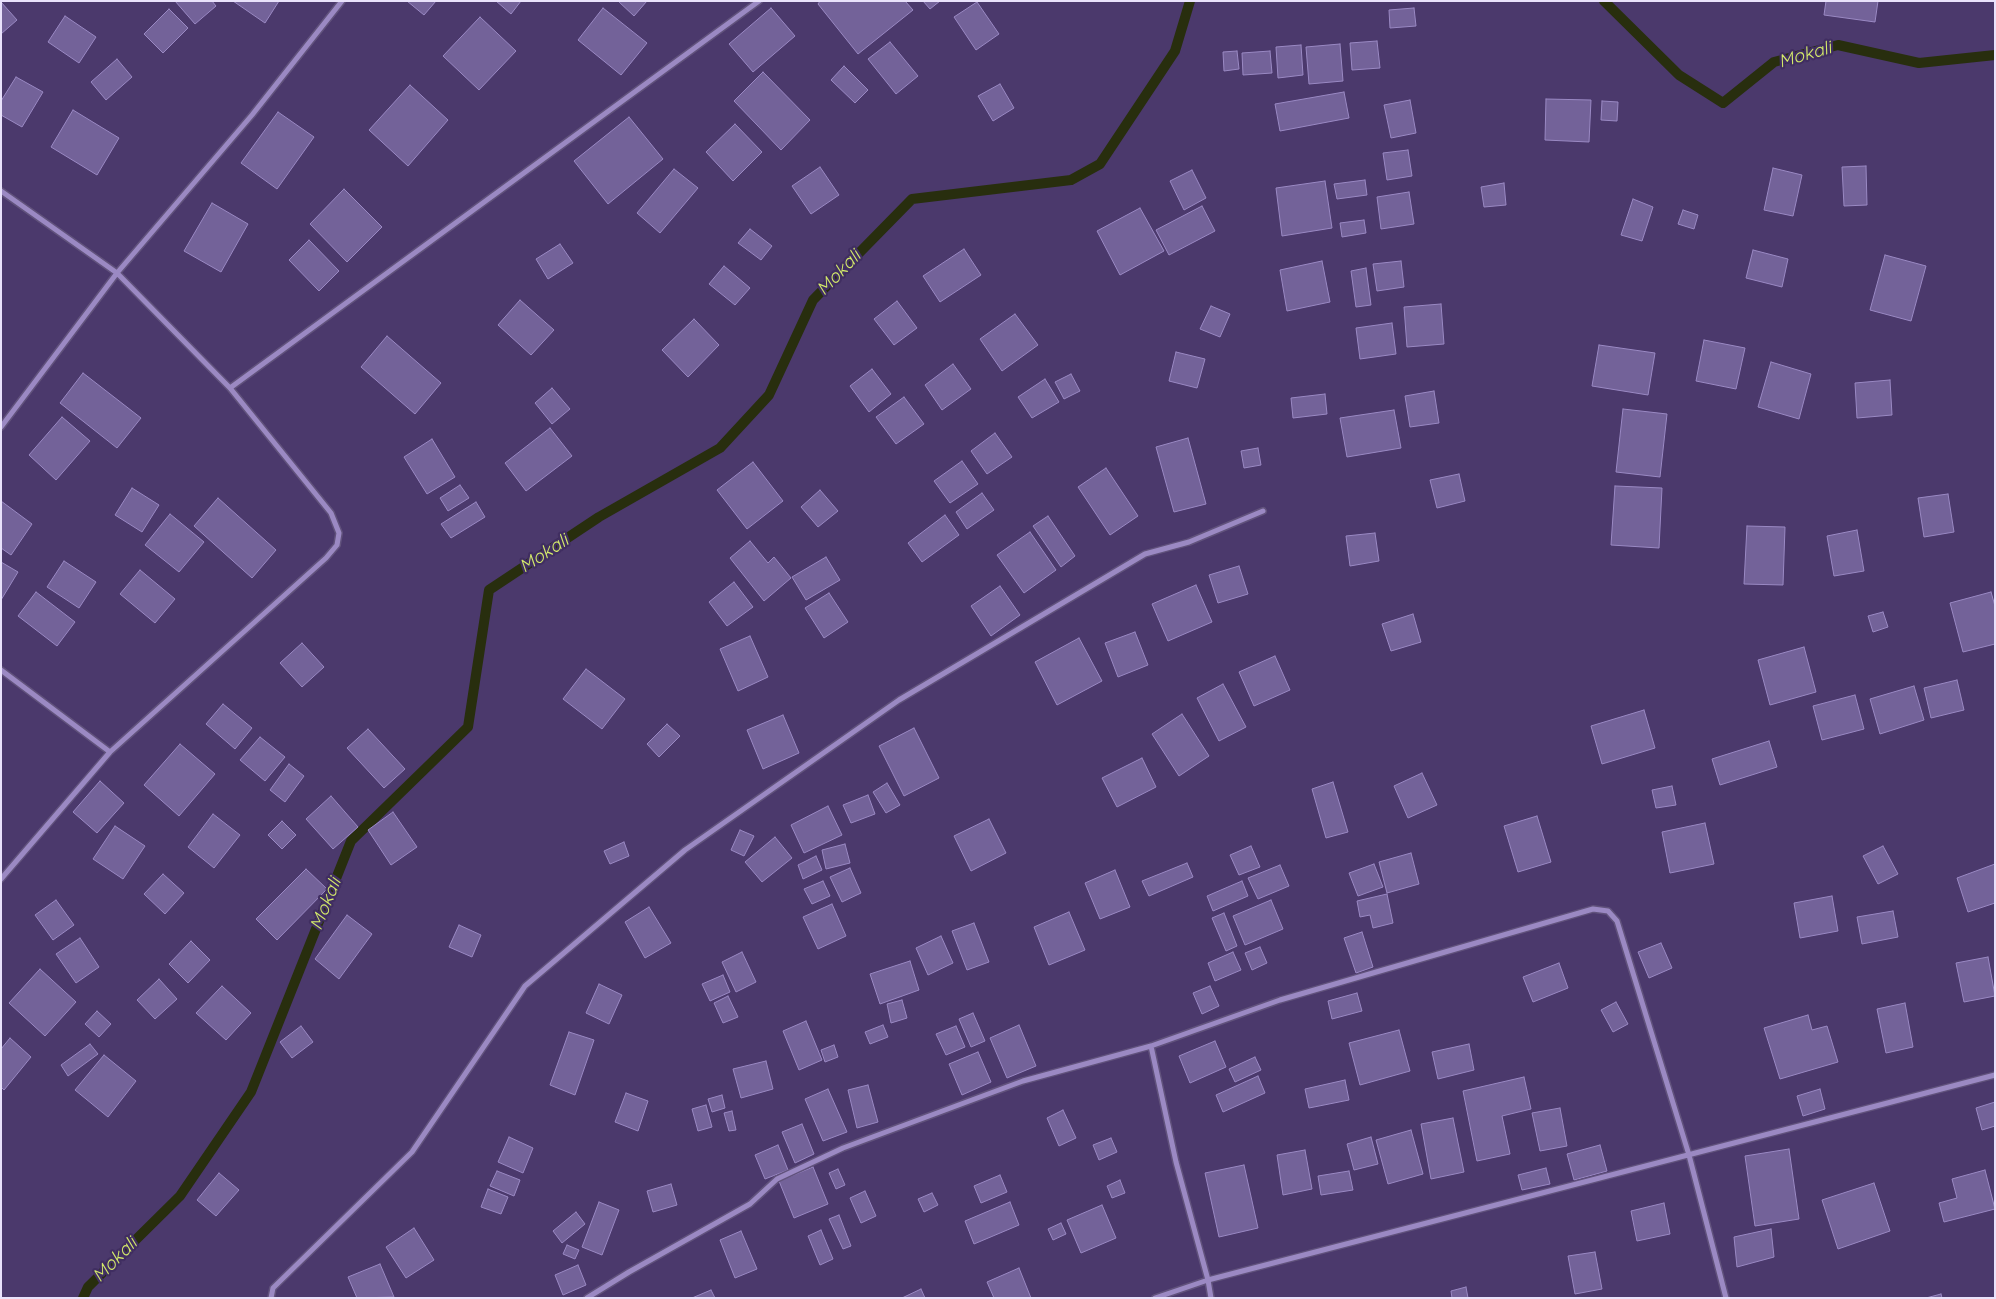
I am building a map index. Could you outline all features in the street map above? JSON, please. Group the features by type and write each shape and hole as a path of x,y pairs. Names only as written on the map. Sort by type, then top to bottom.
{"street":[{"path":"1,427 117,273 252,115 342,1"},
{"path":"230,388 759,1"},
{"path":"1,191 117,273 230,388 331,513 339,533 336,545 326,558 110,752 1,879"},
{"path":"271,1298 273,1288 412,1152 525,986 685,850 899,700 1145,554 1190,542 1263,511"},
{"path":"1,670 110,752"},
{"path":"587,1298 629,1272 750,1204 776,1179 842,1148 1023,1081 1151,1046 1290,998 1593,909 1608,911 1617,921 1689,1155 1726,1298"},
{"path":"1151,1046 1176,1162 1208,1280 1211,1298"},
{"path":"1155,1298 1208,1280 1995,1075"}],"building":[{"path":"175,1 212,1 216,6 195,24"},
{"path":"233,1 279,1 265,23"},
{"path":"407,1 436,1 424,15"},
{"path":"496,1 521,1 511,14"},
{"path":"618,1 647,1 634,16"},
{"path":"820,1 905,1 913,10 858,54 818,4"},
{"path":"923,1 940,1 930,9"},
{"path":"1826,1 1878,1 1875,22 1824,15"},
{"path":"1,2 17,20 1,34"},
{"path":"977,2 999,34 976,50 954,17"},
{"path":"603,8 647,43 621,75 578,40"},
{"path":"771,8 795,36 753,72 729,44"},
{"path":"1414,8 1416,26 1390,28 1389,10"},
{"path":"169,9 188,28 163,53 144,34"},
{"path":"65,16 96,37 79,63 48,42"},
{"path":"480,17 516,51 479,90 443,56"},
{"path":"1377,41 1380,68 1352,70 1350,43"},
{"path":"890,42 918,76 896,94 868,59"},
{"path":"1340,44 1343,81 1309,84 1306,47"},
{"path":"1301,45 1303,75 1278,78 1276,47"},
{"path":"1237,51 1239,69 1224,71 1223,52"},
{"path":"1270,51 1272,73 1243,75 1242,53"},
{"path":"117,59 132,77 106,100 91,82"},
{"path":"844,66 868,90 855,103 831,80"},
{"path":"763,72 810,120 781,150 734,101"},
{"path":"16,77 43,92 22,127 1,115 1,101"},
{"path":"1000,84 1014,108 993,121 978,96"},
{"path":"410,85 448,120 408,166 369,130"},
{"path":"1344,92 1349,118 1280,131 1275,104"},
{"path":"1546,99 1591,100 1589,142 1545,140"},
{"path":"1410,100 1416,133 1391,138 1384,105"},
{"path":"1602,101 1618,102 1617,121 1601,120"},
{"path":"73,110 119,138 97,175 51,147"},
{"path":"278,112 314,137 277,189 241,163"},
{"path":"629,117 663,159 608,204 574,161"},
{"path":"735,124 762,152 733,181 706,152"},
{"path":"1408,150 1412,176 1387,180 1383,153"},
{"path":"1866,166 1867,205 1844,206 1842,167"},
{"path":"820,167 839,195 811,214 792,186"},
{"path":"1773,168 1802,175 1793,216 1764,210"},
{"path":"674,169 698,188 660,233 637,213"},
{"path":"1192,170 1206,198 1184,210 1170,181"},
{"path":"1365,180 1367,195 1337,199 1334,184"},
{"path":"1325,181 1332,228 1282,236 1276,188"},
{"path":"1504,183 1506,205 1484,207 1481,187"},
{"path":"344,189 382,227 347,262 310,224"},
{"path":"1409,192 1414,224 1381,229 1377,197"},
{"path":"1633,199 1653,207 1642,241 1621,235"},
{"path":"212,203 248,224 221,272 184,251"},
{"path":"1202,206 1215,231 1169,255 1156,230"},
{"path":"1140,208 1164,251 1120,275 1097,231"},
{"path":"1683,210 1698,215 1694,229 1678,224"},
{"path":"1364,220 1366,233 1342,237 1340,223"},
{"path":"750,229 772,246 761,260 738,243"},
{"path":"309,240 339,271 319,291 289,260"},
{"path":"560,244 573,263 548,279 536,259"},
{"path":"964,249 981,275 940,302 923,276"},
{"path":"1753,250 1788,259 1782,287 1746,278"},
{"path":"1885,255 1926,266 1911,321 1870,310"},
{"path":"1322,261 1330,302 1287,311 1280,270"},
{"path":"1401,261 1404,287 1377,291 1373,264"},
{"path":"724,266 750,288 735,305 709,284"},
{"path":"1366,268 1371,305 1356,307 1351,271"},
{"path":"520,300 554,330 531,355 498,325"},
{"path":"897,301 917,328 894,345 874,319"},
{"path":"1441,304 1444,344 1407,347 1404,307"},
{"path":"1211,306 1230,314 1220,337 1200,329"},
{"path":"1015,314 1038,345 1002,371 980,339"},
{"path":"694,319 719,345 688,377 662,350"},
{"path":"1392,323 1396,354 1360,359 1356,328"},
{"path":"387,336 441,383 415,414 361,367"},
{"path":"1704,340 1745,348 1736,389 1696,381"},
{"path":"1599,345 1655,353 1648,395 1592,386"},
{"path":"1176,352 1205,359 1197,388 1169,381"},
{"path":"1771,362 1811,374 1799,419 1758,407"},
{"path":"953,364 971,389 942,410 925,385"},
{"path":"872,369 891,394 869,412 850,386"},
{"path":"83,373 141,418 117,448 60,403"},
{"path":"1071,374 1080,391 1064,399 1055,382"},
{"path":"1045,379 1059,402 1032,418 1018,397"},
{"path":"1890,380 1892,415 1857,418 1855,383"},
{"path":"552,388 570,409 552,424 535,403"},
{"path":"1434,391 1439,423 1410,427 1405,396"},
{"path":"1325,394 1327,414 1293,418 1291,398"},
{"path":"904,397 924,424 896,444 876,417"},
{"path":"1623,409 1667,414 1660,477 1616,472"},
{"path":"1394,410 1401,448 1347,457 1340,418"},
{"path":"62,417 90,441 56,480 29,455"},
{"path":"550,428 572,456 526,491 505,463"},
{"path":"995,433 1012,457 987,474 971,451"},
{"path":"1188,438 1206,504 1174,512 1156,447"},
{"path":"432,439 455,477 427,494 404,457"},
{"path":"1258,448 1261,465 1244,468 1241,451"},
{"path":"962,461 978,484 950,503 934,481"},
{"path":"753,462 783,501 747,529 717,490"},
{"path":"1106,468 1138,516 1110,535 1078,487"},
{"path":"1459,474 1465,501 1437,508 1430,480"},
{"path":"460,485 469,498 448,511 440,498"},
{"path":"1615,486 1662,488 1659,548 1611,545"},
{"path":"132,488 159,505 142,532 115,515"},
{"path":"820,490 838,511 818,527 801,507"},
{"path":"982,493 994,510 967,529 956,512"},
{"path":"1948,494 1954,532 1924,537 1918,498"},
{"path":"218,498 276,550 252,578 194,526"},
{"path":"1,501 32,524 11,555 1,548"},
{"path":"476,502 485,517 451,538 441,524"},
{"path":"170,514 204,542 179,572 145,545"},
{"path":"945,515 959,535 922,562 908,543"},
{"path":"1048,516 1075,556 1061,567 1033,526"},
{"path":"1747,526 1785,527 1783,585 1744,584"},
{"path":"1857,530 1864,571 1834,576 1827,536"},
{"path":"1030,532 1056,570 1024,593 997,555"},
{"path":"1375,533 1379,561 1350,566 1346,536"},
{"path":"750,541 768,563 774,557 791,578 764,601 730,558"},
{"path":"826,557 840,580 806,600 792,577"},
{"path":"64,561 96,582 79,608 47,587"},
{"path":"1,562 18,572 1,600"},
{"path":"1239,566 1248,594 1218,603 1209,575"},
{"path":"140,570 175,599 155,623 120,594"},
{"path":"734,582 753,607 727,626 709,602"},
{"path":"1196,585 1212,622 1168,641 1152,604"},
{"path":"1000,586 1020,615 991,636 971,606"},
{"path":"36,592 75,622 57,646 18,616"},
{"path":"1991,592 1995,606 1995,644 1963,652 1950,603"},
{"path":"829,593 848,622 824,638 805,608"},
{"path":"1883,612 1888,627 1873,632 1868,616"},
{"path":"1413,614 1421,642 1391,651 1382,624"},
{"path":"1135,632 1148,665 1118,677 1105,643"},
{"path":"750,636 768,677 738,691 720,649"},
{"path":"1079,638 1102,681 1057,705 1035,662"},
{"path":"302,643 324,667 302,687 280,663"},
{"path":"1804,647 1816,692 1770,705 1758,660"},
{"path":"1275,656 1290,690 1254,706 1239,672"},
{"path":"586,669 625,699 602,729 563,699"},
{"path":"1957,680 1964,710 1931,718 1924,688"},
{"path":"1223,684 1246,727 1219,741 1197,698"},
{"path":"1914,686 1924,720 1880,734 1870,699"},
{"path":"1855,695 1864,729 1822,740 1813,706"},
{"path":"223,704 252,728 235,749 206,724"},
{"path":"1644,710 1655,748 1602,764 1591,726"},
{"path":"1182,714 1209,756 1179,776 1152,734"},
{"path":"783,715 799,753 763,769 747,730"},
{"path":"667,724 680,736 659,757 647,744"},
{"path":"914,728 939,778 904,796 879,746"},
{"path":"368,729 405,769 384,788 347,748"},
{"path":"260,737 285,757 265,781 240,760"},
{"path":"1769,741 1777,767 1720,785 1712,759"},
{"path":"180,744 215,774 179,816 144,785"},
{"path":"1142,758 1156,787 1117,807 1102,778"},
{"path":"289,764 304,776 285,802 270,790"},
{"path":"1422,773 1437,805 1408,818 1394,786"},
{"path":"100,781 124,803 97,833 73,812"},
{"path":"1333,782 1348,832 1326,838 1312,789"},
{"path":"887,783 900,805 886,813 873,792"},
{"path":"1672,786 1676,805 1656,808 1652,790"},
{"path":"868,795 875,814 851,823 843,805"},
{"path":"331,796 358,827 333,849 306,819"},
{"path":"828,806 842,835 804,853 791,825"},
{"path":"393,812 417,847 391,865 368,830"},
{"path":"213,814 240,835 214,868 188,847"},
{"path":"1537,816 1551,862 1518,872 1504,826"},
{"path":"989,819 1006,853 971,871 954,836"},
{"path":"282,821 296,835 282,849 268,835"},
{"path":"1705,823 1714,864 1670,873 1662,832"},
{"path":"115,826 145,846 123,879 93,859"},
{"path":"740,830 754,836 744,856 731,850"},
{"path":"775,837 792,858 762,882 745,862"},
{"path":"624,842 629,856 610,864 604,851"},
{"path":"845,844 850,863 826,869 822,850"},
{"path":"1251,846 1260,867 1239,875 1230,855"},
{"path":"1883,846 1898,874 1878,884 1863,856"},
{"path":"1411,853 1419,884 1387,893 1379,862"},
{"path":"816,856 822,870 803,879 798,865"},
{"path":"1187,863 1193,877 1149,896 1142,881"},
{"path":"1374,864 1383,887 1358,896 1349,873"},
{"path":"1995,864 1995,903 1968,912 1957,878"},
{"path":"1280,865 1289,886 1258,899 1248,878"},
{"path":"850,868 861,893 842,902 830,877"},
{"path":"306,869 327,889 277,940 256,919"},
{"path":"1115,870 1130,907 1100,919 1085,883"},
{"path":"163,874 184,893 165,914 144,894"},
{"path":"823,881 830,896 812,904 804,889"},
{"path":"1242,881 1248,896 1213,911 1207,896"},
{"path":"1387,894 1393,923 1373,928 1370,915 1360,917 1357,901"},
{"path":"1832,896 1838,931 1800,938 1794,903"},
{"path":"56,900 74,925 53,940 35,915"},
{"path":"1271,900 1283,929 1245,945 1233,916"},
{"path":"832,904 846,936 818,949 803,917"},
{"path":"649,907 671,943 645,958 625,922"},
{"path":"1893,911 1898,937 1862,944 1857,917"},
{"path":"1069,912 1085,950 1049,965 1034,927"},
{"path":"1224,913 1237,946 1226,951 1212,918"},
{"path":"347,915 372,934 339,979 315,959"},
{"path":"974,923 989,962 967,970 952,931"},
{"path":"459,925 481,935 472,957 449,947"},
{"path":"1362,932 1373,967 1356,973 1344,938"},
{"path":"941,936 953,963 928,975 916,948"},
{"path":"80,938 99,967 76,983 56,954"},
{"path":"191,941 210,960 188,983 169,964"},
{"path":"1661,943 1672,968 1649,978 1638,952"},
{"path":"1260,947 1267,963 1252,970 1245,953"},
{"path":"742,952 756,982 736,992 722,962"},
{"path":"1233,952 1241,970 1215,981 1208,963"},
{"path":"1988,957 1995,996 1964,1002 1956,963"},
{"path":"910,961 919,990 880,1004 870,974"},
{"path":"1559,963 1568,988 1533,1002 1523,977"},
{"path":"40,969 76,1002 45,1036 9,1003"},
{"path":"723,975 730,992 710,1001 702,984"},
{"path":"159,979 177,999 155,1019 137,1000"},
{"path":"599,984 622,995 609,1024 586,1013"},
{"path":"222,986 251,1013 226,1040 196,1013"},
{"path":"1210,986 1219,1006 1202,1014 1193,993"},
{"path":"1357,993 1362,1011 1332,1019 1328,1001"},
{"path":"728,996 738,1017 723,1023 714,1003"},
{"path":"902,1000 907,1018 891,1023 887,1004"},
{"path":"1616,1002 1628,1024 1613,1032 1601,1010"},
{"path":"1905,1003 1913,1047 1886,1053 1877,1009"},
{"path":"97,1011 111,1024 99,1037 85,1024"},
{"path":"973,1013 985,1041 971,1047 959,1019"},
{"path":"1808,1015 1812,1030 1827,1026 1838,1062 1780,1079 1764,1028"},
{"path":"806,1021 822,1060 799,1070 783,1031"},
{"path":"883,1025 888,1037 870,1044 865,1032"},
{"path":"1019,1025 1036,1066 1007,1078 990,1038"},
{"path":"301,1026 313,1042 292,1058 280,1042"},
{"path":"956,1026 965,1047 946,1055 936,1034"},
{"path":"1399,1030 1410,1071 1360,1085 1349,1043"},
{"path":"569,1032 594,1040 575,1095 550,1085"},
{"path":"10,1038 31,1057 4,1090 1,1087 1,1049"},
{"path":"1215,1041 1226,1067 1190,1083 1179,1056"},
{"path":"90,1044 98,1054 68,1076 61,1065"},
{"path":"1469,1044 1474,1070 1438,1079 1432,1052"},
{"path":"834,1045 838,1057 825,1062 821,1050"},
{"path":"978,1052 991,1082 962,1095 949,1064"},
{"path":"104,1055 136,1081 108,1117 75,1090"},
{"path":"1255,1057 1261,1070 1235,1082 1229,1069"},
{"path":"766,1061 773,1089 741,1098 733,1069"},
{"path":"1258,1076 1265,1093 1223,1112 1216,1095"},
{"path":"1524,1077 1531,1109 1502,1116 1510,1154 1477,1161 1463,1091"},
{"path":"1345,1080 1349,1100 1309,1108 1305,1089"},
{"path":"868,1085 878,1122 857,1128 848,1090"},
{"path":"828,1089 847,1132 823,1141 805,1099"},
{"path":"1820,1089 1825,1109 1803,1116 1797,1096"},
{"path":"626,1093 648,1101 638,1131 615,1122"},
{"path":"722,1095 725,1108 712,1112 708,1099"},
{"path":"1995,1102 1995,1126 1982,1130 1976,1108"},
{"path":"706,1105 712,1127 698,1131 692,1109"},
{"path":"1560,1108 1567,1146 1540,1151 1532,1113"},
{"path":"1063,1110 1076,1138 1059,1146 1047,1118"},
{"path":"732,1111 736,1130 729,1131 724,1113"},
{"path":"1453,1118 1464,1172 1431,1179 1421,1124"},
{"path":"802,1124 814,1154 795,1163 782,1132"},
{"path":"1411,1130 1423,1174 1388,1184 1376,1140"},
{"path":"509,1137 533,1148 523,1173 498,1162"},
{"path":"1371,1137 1378,1164 1354,1170 1347,1144"},
{"path":"1111,1138 1117,1152 1099,1160 1093,1145"},
{"path":"778,1145 788,1170 765,1179 755,1155"},
{"path":"1600,1145 1607,1171 1574,1180 1567,1154"},
{"path":"1789,1149 1799,1219 1755,1226 1745,1156"},
{"path":"1305,1150 1312,1189 1283,1195 1277,1155"},
{"path":"1244,1165 1258,1228 1219,1237 1205,1173"},
{"path":"813,1167 828,1204 794,1218 779,1181"},
{"path":"1546,1168 1550,1184 1522,1190 1518,1175"},
{"path":"838,1169 845,1185 836,1189 829,1173"},
{"path":"1985,1170 1995,1209 1944,1222 1939,1203 1957,1198 1952,1179"},
{"path":"497,1171 520,1180 514,1196 490,1186"},
{"path":"1349,1171 1353,1190 1321,1195 1318,1176"},
{"path":"219,1173 239,1190 216,1216 197,1200"},
{"path":"1000,1175 1007,1192 981,1203 974,1186"},
{"path":"1120,1180 1125,1193 1112,1198 1107,1186"},
{"path":"1874,1183 1890,1231 1838,1249 1822,1200"},
{"path":"671,1184 677,1205 653,1212 647,1191"},
{"path":"488,1189 508,1197 501,1214 481,1207"},
{"path":"865,1191 876,1216 861,1223 850,1198"},
{"path":"932,1193 938,1205 924,1212 918,1199"},
{"path":"599,1202 619,1210 602,1255 582,1247"},
{"path":"1010,1202 1019,1225 974,1244 965,1221"},
{"path":"1664,1203 1670,1234 1637,1241 1631,1211"},
{"path":"1102,1205 1116,1238 1081,1253 1067,1220"},
{"path":"576,1212 585,1224 562,1243 553,1231"},
{"path":"839,1215 851,1246 843,1249 829,1219"},
{"path":"1061,1223 1066,1234 1053,1240 1048,1229"},
{"path":"414,1228 434,1260 406,1278 386,1247"},
{"path":"1771,1229 1774,1257 1737,1267 1734,1237"},
{"path":"821,1230 833,1259 820,1265 808,1236"},
{"path":"741,1231 757,1269 735,1278 720,1240"},
{"path":"567,1245 579,1250 575,1259 563,1254"},
{"path":"1595,1252 1602,1289 1575,1294 1568,1256"},
{"path":"380,1264 394,1297 357,1298 348,1277"},
{"path":"578,1265 586,1285 563,1295 555,1275"},
{"path":"1019,1268 1031,1298 994,1298 987,1282"},
{"path":"1466,1287 1468,1298 1452,1298 1451,1291"},
{"path":"921,1289 925,1298 902,1298"},
{"path":"711,1290 715,1298 692,1298"},
{"path":"1941,1294 1942,1298 1926,1298"}],"waterway":[{"name":"Mokali","path":"83,1298 88,1287 180,1196 251,1092 351,841 468,727 489,590 599,517 720,448 769,395 813,300 912,199 1071,180 1100,164 1175,51 1190,1"},
{"name":"Mokali","path":"1604,1 1679,75 1723,103 1774,62 1838,45 1919,63 1995,55"}]}
